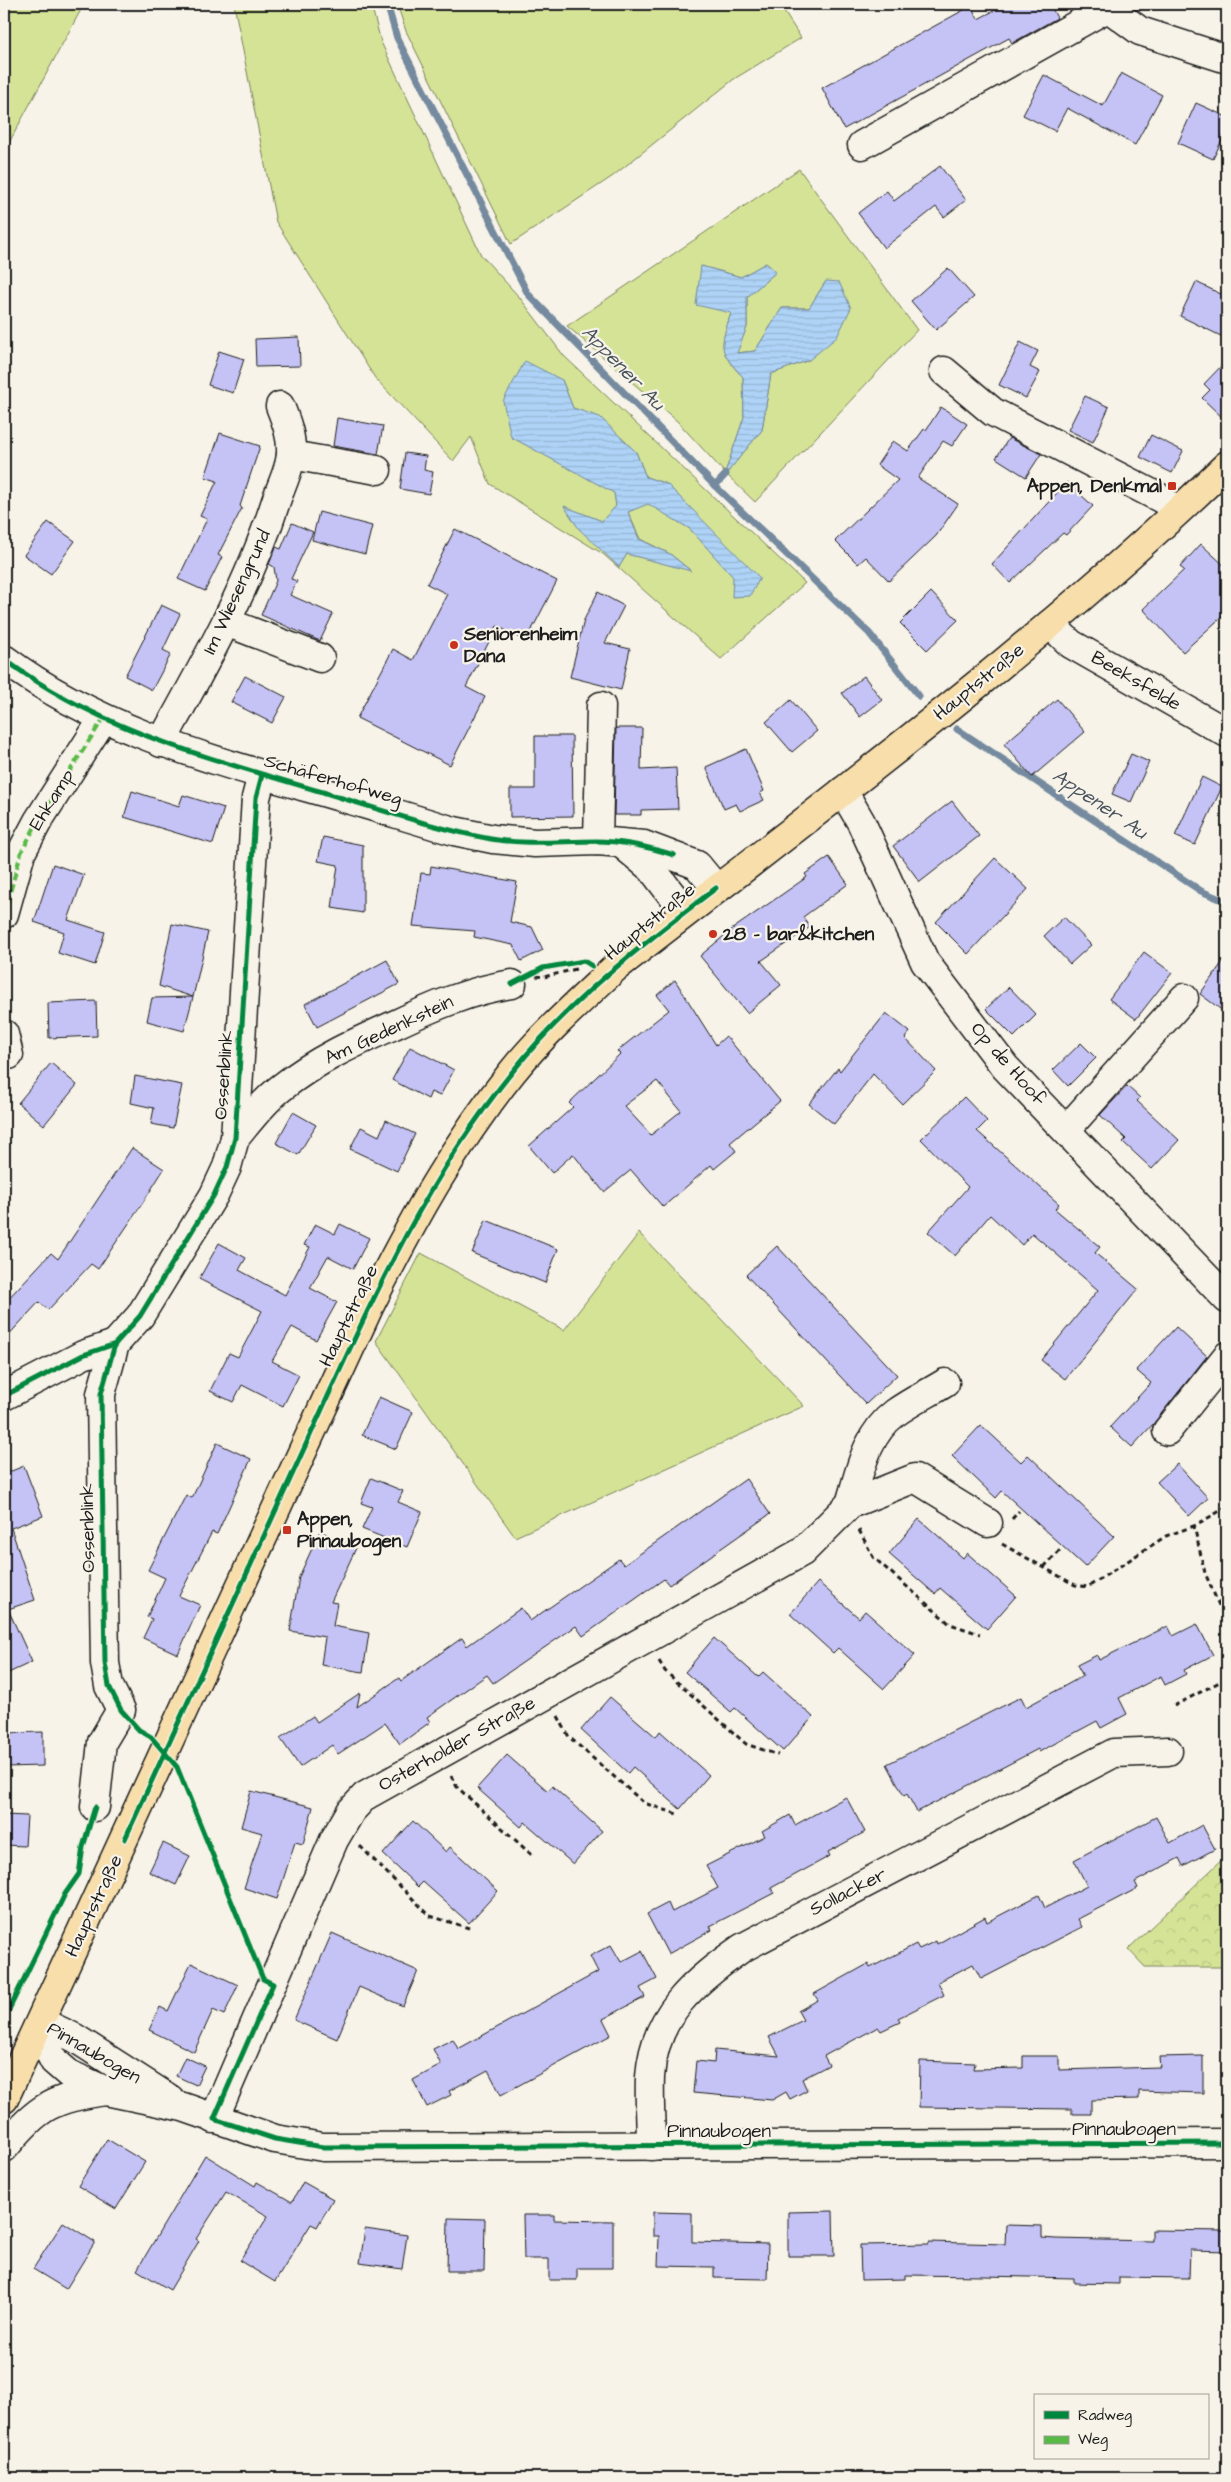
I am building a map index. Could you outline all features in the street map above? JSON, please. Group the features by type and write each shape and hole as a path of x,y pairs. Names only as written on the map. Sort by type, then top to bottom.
{"main road":[{"name":"Hauptstraße","path":"4,2099 362,1323 401,1243 434,1185 473,1124 525,1057 574,1006 615,968 843,790 1050,624 1175,514 1227,465"}],"street":[{"path":"862,145 1105,6 1140,31 1227,59"},
{"path":"944,371 993,412 1164,500 1175,514"},
{"name":"Im Wiesengrund","path":"161,743 226,622 255,561 291,455 289,430 280,406"},
{"path":"291,455 377,470"},
{"path":"226,622 320,658"},
{"name":"Beeksfelde","path":"1050,624 1071,644 1227,733"},
{"name":"Schäferhofweg","path":"4,659 57,694 103,718 161,743 262,775 454,831 493,839 535,843 609,842 644,846 696,865 716,888"},
{"path":"600,706 609,842 652,869 685,912"},
{"name":"Ehkamp","path":"4,914 21,853 38,821 103,718"},
{"name":"Ossenblink","path":"95,1807 102,1742 121,1710 110,1686 105,1663 101,1394 115,1344 140,1316 214,1195 227,1167 235,1138 256,798 262,775"},
{"name":"Op de Hoof","path":"843,790 861,822 925,962 1005,1067 1227,1299"},
{"name":"Am Gedenkstein","path":"235,1138 264,1104 281,1088 332,1052 484,988 522,979"},
{"path":"1066,1130 1184,998"},
{"name":"Ossenblink","path":"4,1396 83,1355 115,1344"},
{"path":"1167,1431 1227,1356"},
{"path":"850,1504 864,1454 882,1425 895,1413 945,1383"},
{"path":"850,1504 915,1478 991,1531"},
{"name":"Osterholder Straße","path":"214,2119 334,1840 351,1811 365,1796 802,1552 850,1504"},
{"name":"Sollacker","path":"651,2146 650,2077 658,2037 668,2017 702,1976 742,1948 1114,1753 1168,1751"},
{"name":"Pinnaubogen","path":"40,2022 45,2043 54,2061 69,2074 106,2092 183,2107 275,2139 323,2147 1227,2143"},
{"name":"Pinnaubogen","path":"40,2022 75,2038 183,2107"},
{"name":"Pinnaubogen","path":"4,2148 22,2126 46,2106 69,2096 106,2092"}],"path":[{"path":"522,979 544,977 573,970"},
{"path":"991,1531 1044,1568 1075,1585 1088,1587 1166,1536 1194,1526 1227,1507"},
{"path":"1194,1526 1205,1574 1227,1624"},
{"path":"859,1530 873,1557 950,1624 980,1634"},
{"path":"1044,1568 1061,1549"},
{"path":"657,1656 665,1671 746,1744 778,1755"},
{"path":"1174,1706 1227,1678"},
{"path":"556,1713 569,1737 644,1803 678,1814"},
{"path":"177,1767 255,1960"},
{"path":"449,1772 457,1787 534,1856"},
{"path":"79,1874 83,1846 95,1807"},
{"path":"356,1843 430,1916 469,1928"}],"green space":[{"path":"4,4 84,4 4,152"},
{"path":"234,4 371,4 381,42 481,255 520,298 564,356 805,583 721,659 603,554 490,484 471,437 453,461 375,378 276,222","holes":["562,380 573,408 600,418 636,452 646,477 667,484 750,595 690,529 648,503 628,512 640,539 670,554 690,570 627,554 619,567 565,507 602,521 616,506 614,492 511,437"]},
{"path":"397,4 779,4 801,38 734,79 613,176 511,244 406,31"},
{"path":"799,169 917,330 755,502 726,474 762,430 771,374 809,360 826,281 809,308 782,308 755,351 736,353 747,327 747,297 776,272 766,263 741,277 701,266 731,313 723,341 725,354 743,377 744,417 725,473 677,421 567,326"},
{"path":"639,1233 804,1406 515,1537 376,1341 421,1253 564,1330"},
{"path":"1227,1855 1227,1967 1145,1967 1128,1949"}],"water":[{"path":"766,263 776,272 747,297 747,327 737,353 755,351 782,308 809,308 826,281 839,282 851,308 837,337 809,360 771,374 762,430 726,474 744,417 743,377 729,360 723,348 723,341 731,313 696,305 701,266 741,277"},
{"path":"525,361 562,380 573,408 600,417 636,452 646,477 667,484 760,578 750,596 732,597 733,577 690,529 648,504 628,512 639,539 670,554 691,571 627,554 619,567 579,529 564,506 602,521 616,506 614,493 511,437 503,401"}],"building":[{"path":"1007,4 1050,4 1057,18 1012,43 1009,38 844,129 822,88 971,6 978,19"},
{"path":"1121,73 1162,95 1135,145 1067,108 1055,131 1023,115 1044,75 1103,106"},
{"path":"1196,103 1227,117 1227,129 1213,159 1178,143"},
{"path":"940,166 966,200 944,217 936,207 884,248 858,213 887,191 894,201"},
{"path":"948,268 974,297 936,330 911,301"},
{"path":"1196,282 1227,297 1227,339 1180,316"},
{"path":"299,337 300,366 256,367 255,339"},
{"path":"1020,342 1038,351 1030,367 1040,372 1026,398 999,385"},
{"path":"219,351 244,359 233,393 208,385"},
{"path":"1227,360 1227,422 1202,398 1210,390 1204,384"},
{"path":"1085,396 1109,407 1093,442 1068,430"},
{"path":"941,407 967,424 952,446 943,441 918,478 958,504 936,536 889,581 866,557 858,564 835,541 898,480 877,465 893,441 908,451 924,429 926,430"},
{"path":"337,418 383,426 378,454 333,446"},
{"path":"220,433 260,446 240,506 242,508 218,555 222,557 205,591 178,579 207,519 200,516 217,481 205,477"},
{"path":"1151,435 1183,451 1172,473 1140,457"},
{"path":"1009,438 1041,454 1026,477 996,458"},
{"path":"405,453 426,456 424,470 433,472 429,494 400,489"},
{"path":"1067,482 1093,506 1066,535 1063,533 1010,583 992,564"},
{"path":"319,512 372,526 365,554 312,540"},
{"path":"48,522 75,541 51,574 24,555"},
{"path":"292,523 313,532 291,579 297,581 290,595 333,614 320,641 261,615 276,581 274,567 269,564 276,547 281,549"},
{"name":"Seniorenheim Dana","path":"455,529 557,581 526,641 497,626 466,687 485,697 450,765 357,718 393,649 413,660 447,594 427,584"},
{"path":"1201,544 1227,568 1227,612 1183,652 1143,609 1184,570 1180,567"},
{"path":"598,592 624,606 605,643 630,649 621,690 570,677 584,620"},
{"path":"931,592 958,620 927,650 900,623"},
{"path":"161,605 180,614 163,650 171,654 152,690 125,676"},
{"path":"245,676 286,697 272,723 231,702"},
{"path":"864,676 882,700 860,717 842,693"},
{"path":"1057,699 1085,732 1032,777 1004,744"},
{"path":"791,700 817,731 792,752 766,722"},
{"path":"616,728 642,728 641,770 676,768 678,809 641,810 641,815 614,815"},
{"path":"535,736 572,736 573,816 510,817 510,789 535,789"},
{"path":"746,749 764,791 760,793 764,800 740,811 736,804 724,809 706,767"},
{"path":"1131,754 1149,762 1131,802 1112,794"},
{"path":"1202,777 1222,787 1195,845 1175,836"},
{"path":"132,791 179,806 183,795 224,808 213,844 124,817"},
{"path":"952,801 979,836 920,882 893,846"},
{"path":"323,837 363,845 363,913 332,908 338,865 318,861"},
{"path":"829,857 848,884 803,917 810,927 761,961 781,985 747,1013 700,956 731,930 807,877 805,874"},
{"path":"995,858 1028,889 968,954 936,922"},
{"path":"53,864 84,875 68,920 105,932 95,965 58,953 64,932 34,922"},
{"path":"431,866 517,882 510,922 532,927 543,950 521,961 513,945 474,937 475,931 413,926 421,873 430,874"},
{"path":"1064,917 1091,945 1070,964 1044,936"},
{"path":"172,924 208,932 193,997 159,986"},
{"path":"1144,952 1172,973 1136,1019 1109,999"},
{"path":"1227,956 1227,1014 1200,994"},
{"path":"387,960 399,984 317,1027 305,1004"},
{"path":"675,980 716,1045 726,1036 780,1101 730,1143 736,1151 714,1169 711,1165 663,1207 631,1170 604,1192 573,1154 552,1173 529,1146 573,1107 569,1103 620,1054 617,1051 669,1010 657,995","holes":["657,1081 681,1111 651,1135 624,1106"]},
{"path":"1009,987 1036,1015 1014,1037 986,1009"},
{"path":"193,997 184,1031 147,1021 152,998"},
{"path":"96,1001 97,1036 49,1038 48,1003"},
{"path":"886,1013 910,1032 905,1038 936,1071 902,1104 873,1074 834,1124 809,1104 838,1068 840,1071"},
{"path":"1081,1043 1096,1058 1068,1086 1053,1070"},
{"path":"410,1047 454,1070 440,1096 431,1092 428,1099 392,1080"},
{"path":"51,1063 77,1085 44,1125 18,1103"},
{"path":"135,1076 182,1085 173,1128 151,1124 154,1108 131,1103"},
{"path":"1127,1086 1140,1098 1137,1101 1179,1140 1152,1169 1123,1142 1126,1139 1100,1115"},
{"path":"964,1097 987,1121 977,1131 1059,1204 1055,1209 1100,1247 1095,1253 1138,1289 1065,1379 1041,1360 1098,1290 1032,1233 1022,1245 990,1215 955,1256 928,1232 968,1187 921,1139"},
{"path":"293,1112 316,1125 298,1155 276,1143"},
{"path":"386,1120 415,1134 397,1171 350,1149 361,1127 379,1136"},
{"path":"132,1148 164,1169 142,1204 98,1269 91,1264 48,1310 39,1302 4,1340 4,1303 51,1253 58,1259"},
{"path":"486,1220 558,1249 545,1283 472,1253"},
{"path":"315,1224 335,1234 340,1224 369,1238 353,1269 328,1256 310,1288 337,1302 316,1340 292,1327 272,1361 299,1375 283,1406 242,1385 233,1402 210,1391 229,1353 238,1357 262,1311 199,1279 219,1243 246,1258 239,1270 285,1295 310,1247 304,1245"},
{"path":"777,1246 897,1375 866,1404 746,1275"},
{"path":"1176,1327 1207,1356 1154,1423 1132,1447 1110,1427 1151,1383 1136,1370"},
{"path":"379,1397 413,1412 396,1449 362,1435"},
{"path":"981,1425 1021,1462 1028,1455 1114,1536 1085,1567 1002,1491 996,1498 952,1456"},
{"path":"217,1443 251,1459 217,1534 212,1532 179,1596 200,1605 178,1654 143,1638 152,1619 147,1617 165,1578 148,1570 186,1495 192,1498"},
{"path":"1177,1464 1208,1498 1189,1516 1157,1482"},
{"path":"24,1466 43,1516 11,1528 35,1600 8,1609 32,1662 4,1675 4,1474"},
{"path":"371,1478 403,1491 398,1502 422,1512 407,1547 362,1529 372,1507 361,1503"},
{"path":"746,1479 770,1514 669,1585 664,1579 583,1636 576,1626 493,1683 487,1675 427,1717 430,1722 400,1744 385,1723 338,1754 332,1745 300,1767 280,1738 313,1716 317,1722 360,1693 357,1707 399,1678 401,1681 462,1638 467,1646 521,1608 530,1621 619,1559 624,1565"},
{"path":"919,1519 963,1558 967,1553 1016,1596 987,1629 940,1588 935,1594 889,1554"},
{"path":"320,1531 356,1548 331,1602 337,1603 333,1626 369,1633 363,1672 321,1665 325,1637 290,1631 299,1577"},
{"path":"818,1582 859,1618 865,1611 915,1655 884,1689 838,1648 833,1653 790,1614"},
{"path":"1197,1624 1213,1655 1184,1670 1186,1674 1165,1685 1161,1676 1119,1698 1127,1714 1101,1728 1097,1721 1039,1752 1038,1749 917,1812 907,1794 904,1796 887,1764 1021,1697 1026,1707 1083,1676 1077,1665 1097,1655 1099,1660 1168,1626 1173,1636"},
{"path":"714,1638 758,1677 763,1672 813,1717 783,1751 735,1708 731,1712 685,1672"},
{"path":"610,1697 656,1737 660,1731 709,1775 680,1809 633,1767 628,1773 581,1730"},
{"path":"43,1732 43,1766 4,1767 4,1733"},
{"path":"507,1755 548,1791 552,1786 602,1831 573,1864 525,1822 521,1827 477,1788"},
{"path":"251,1791 313,1807 303,1844 295,1842 277,1899 244,1888 262,1833 241,1827"},
{"path":"846,1797 865,1832 828,1852 830,1856 771,1888 774,1893 710,1926 712,1930 668,1954 647,1914 668,1903 672,1912 718,1888 706,1866 765,1836 762,1831 790,1815 795,1825"},
{"path":"4,1815 27,1816 25,1846 4,1845"},
{"path":"1156,1817 1170,1843 1202,1825 1215,1849 1183,1866 1179,1858 1135,1882 1138,1888 1078,1919 1082,1927 981,1979 973,1964 938,1982 944,1995 898,2018 900,2022 881,2031 878,2027 824,2056 829,2065 802,2079 807,2090 790,2099 786,2092 772,2100 693,2093 696,2061 714,2063 715,2050 779,2056 769,2037 803,2020 798,2011 818,2000 814,1994 868,1964 870,1968 916,1944 919,1949 936,1941 937,1944 985,1917 987,1922 1039,1895 1045,1908 1087,1886 1074,1860"},
{"path":"413,1821 446,1852 450,1847 498,1891 469,1923 423,1882 418,1887 383,1854"},
{"path":"163,1843 190,1856 176,1885 149,1872"},
{"path":"332,1933 418,1971 403,2006 359,1987 337,2039 294,2020"},
{"path":"611,1945 621,1962 642,1951 657,1979 640,1988 645,1997 603,2019 611,2035 501,2095 488,2070 449,2091 451,2095 427,2107 413,2080 441,2065 433,2049 453,2039 458,2049 598,1972 590,1956"},
{"path":"191,1963 238,1985 224,2015 213,2010 194,2052 149,2030 160,2007 168,2011"},
{"path":"1023,2056 1059,2056 1059,2070 1160,2067 1159,2057 1203,2056 1203,2093 1139,2091 1139,2099 1091,2100 1091,2114 1072,2114 1072,2109 919,2107 920,2061 975,2063 974,2069 1023,2068"},
{"path":"185,2057 205,2066 196,2085 176,2076"},
{"path":"107,2139 145,2162 116,2209 78,2186"},
{"path":"205,2155 255,2186 257,2182 292,2202 303,2182 333,2199 317,2227 311,2224 275,2282 240,2261 268,2216 226,2192 196,2239 199,2241 170,2290 137,2270"},
{"path":"833,2211 834,2256 788,2256 788,2212"},
{"path":"653,2212 692,2213 692,2242 768,2244 767,2279 714,2278 714,2267 658,2266 659,2236 653,2236"},
{"path":"523,2215 554,2215 554,2220 613,2221 613,2268 577,2268 577,2280 549,2280 549,2259 524,2259"},
{"path":"448,2218 485,2219 484,2271 447,2271"},
{"path":"63,2222 95,2242 66,2289 33,2269"},
{"path":"1006,2225 1042,2226 1042,2238 1055,2239 1152,2241 1152,2230 1227,2231 1227,2251 1190,2250 1189,2278 1119,2277 1119,2284 1074,2283 1074,2278 984,2276 905,2275 905,2279 861,2280 860,2245 929,2244 929,2242 1005,2244"},
{"path":"365,2229 407,2235 402,2269 360,2263"}],"waterway":[{"name":"Appener Au","path":"387,4 397,38 528,294 715,486 869,633 919,696"},
{"path":"715,486 726,474"},
{"name":"Appener Au","path":"957,729 1201,891 1227,902"}],"marked path":[{"path":"4,914 21,853 38,821 103,719"},
{"path":"4,1034 9,1055"}],"cycle path":[{"path":"4,659 41,684 78,705 156,739 236,766 405,817 448,829 504,841 616,842 674,855"},
{"path":"262,775 256,798 235,1138 227,1167 214,1195 140,1316 115,1344 101,1394 105,1663 109,1686 121,1710 139,1730 151,1737 177,1767 263,1979 273,1984 214,2119 275,2139 323,2147 1227,2143"},
{"path":"125,1839 378,1289 453,1154 513,1071 559,1020 583,996 635,951 716,888"},
{"path":"512,984 543,968 584,961 592,966"},
{"path":"4,1396 83,1355 115,1344"},
{"path":"4,2020 65,1894 79,1874 83,1847 95,1807"}],"place":[{"name":"Appen, Denkmal","path":"1172,486"},
{"name":"Seniorenheim Dana","path":"454,645"},
{"name":"28 - bar&kitchen","path":"713,934"},
{"name":"Appen, Pinnaubogen","path":"287,1530"}]}
